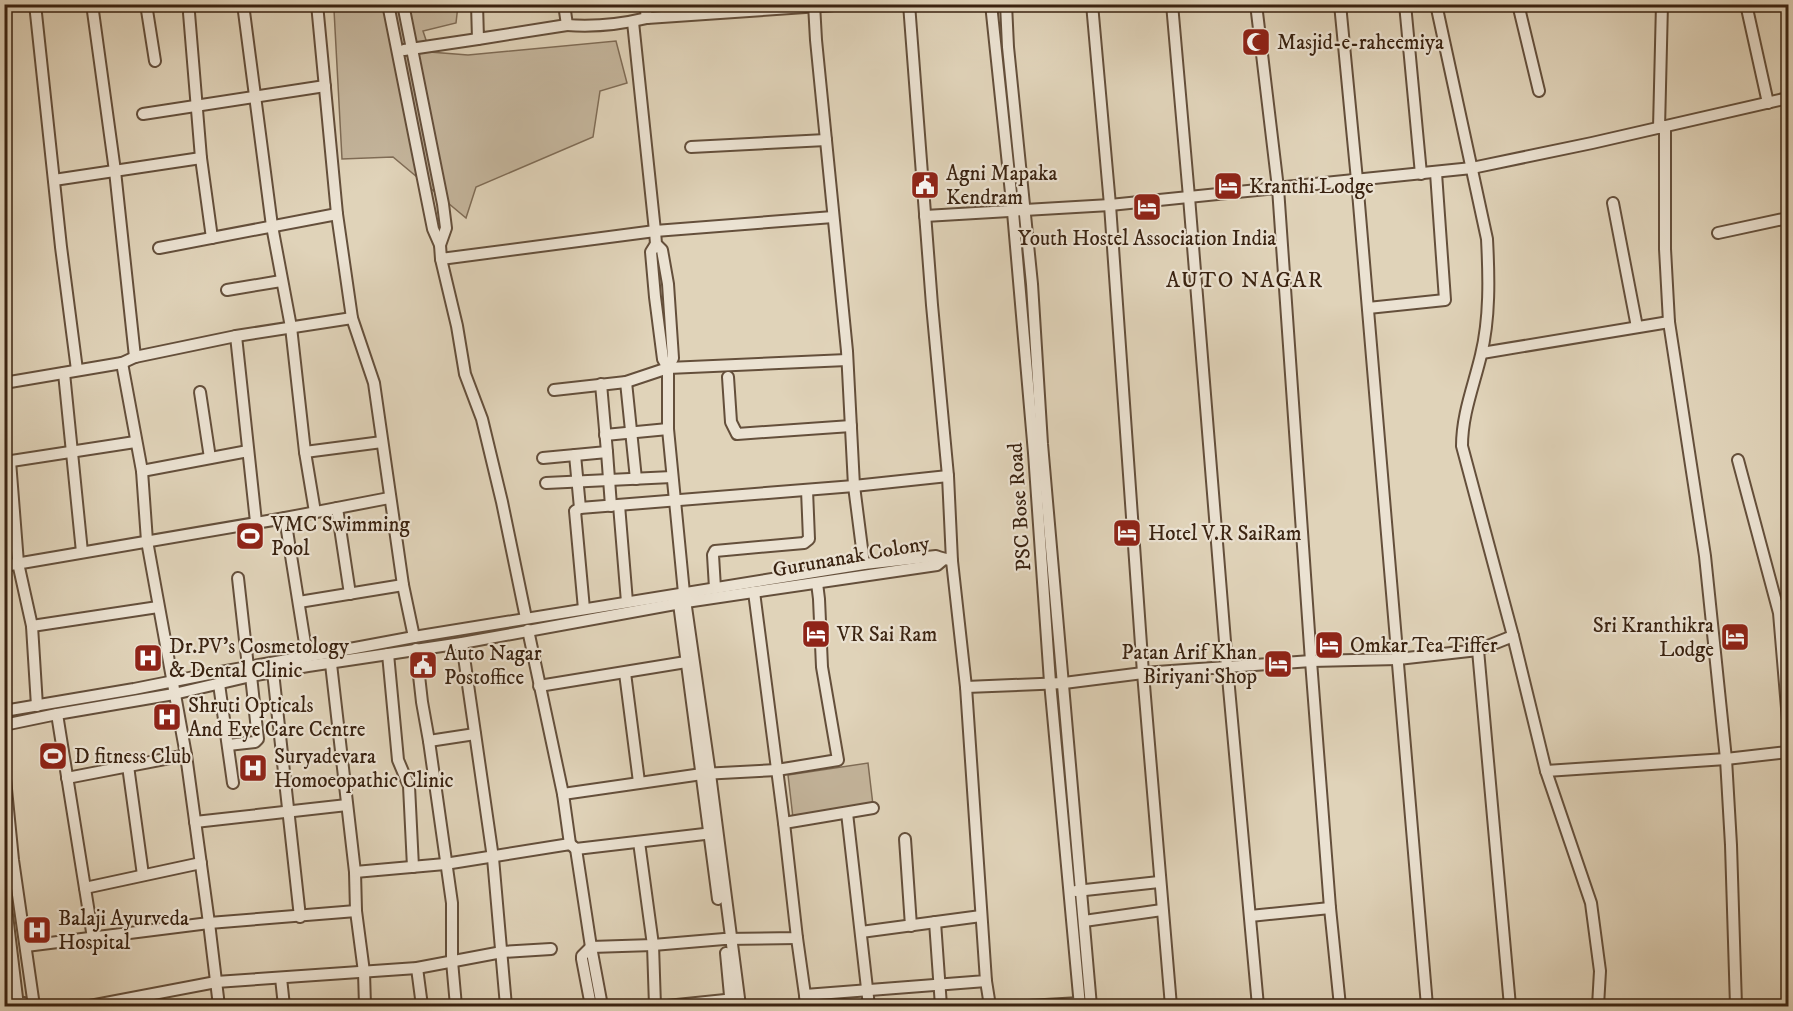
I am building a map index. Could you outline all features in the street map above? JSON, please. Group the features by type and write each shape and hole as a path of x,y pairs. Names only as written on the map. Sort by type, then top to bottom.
{"street":[{"path":"35,4 77,370"},
{"path":"92,4 115,171 135,357"},
{"path":"146,4 155,62"},
{"path":"243,4 272,226 291,327 305,452 315,512"},
{"path":"317,4 337,214 352,318 374,383 403,585 420,649 422,702 452,903 452,962 456,1006"},
{"path":"388,4 433,229 440,245 441,259 457,326 465,374 482,419 502,502 573,847 602,1006"},
{"path":"403,4 443,204 446,228 440,245"},
{"path":"477,4 478,39"},
{"path":"564,4 567,25"},
{"path":"645,4 647,18"},
{"path":"398,51 567,25 633,22 647,18 849,4"},
{"path":"909,4 932,305 948,476 948,560 966,687 981,916 990,1006"},
{"name":"PSC Bose Road","path":"991,4 1014,212 1050,682 1070,892 1084,1005"},
{"name":"PSC Bose Road","path":"1006,4 1008,46 1026,211 1042,444 1082,891 1084,1005"},
{"path":"1092,4 1110,205 1159,882 1171,1006"},
{"path":"1172,4 1227,666 1258,1006"},
{"path":"1256,4 1278,188 1311,660 1340,1006"},
{"path":"1340,4 1427,1006"},
{"path":"1405,4 1421,174"},
{"path":"1436,4 1487,239 1489,270 1482,352 1463,423 1462,446 1513,636 1546,771 1591,903 1600,971 1598,1006"},
{"path":"1518,4 1539,91"},
{"path":"1662,4 1662,127 1669,322 1705,556 1726,759 1736,1006"},
{"path":"1746,4 1768,103"},
{"path":"814,5 847,360 854,486 864,564"},
{"path":"189,13 201,158 212,238"},
{"path":"633,22 656,244 662,250 668,284 673,358 668,368 668,429 686,662 706,774"},
{"path":"143,114 325,86"},
{"path":"925,216 1110,205 1472,168 1788,98"},
{"path":"691,147 826,140"},
{"path":"54,180 201,158"},
{"path":"1368,308 1445,300 1436,172"},
{"path":"1613,203 1637,327"},
{"path":"159,249 337,214"},
{"path":"441,259 655,231 833,217"},
{"path":"1718,233 1788,218"},
{"path":"227,290 281,281"},
{"path":"4,383 122,363 135,357 236,336 352,318"},
{"path":"1482,352 1669,322"},
{"path":"236,336 256,522"},
{"path":"554,390 626,382 668,368 847,360"},
{"path":"122,363 142,471 147,541 186,755 219,1006"},
{"path":"64,372 82,552"},
{"path":"728,377 731,422 737,434 851,426"},
{"path":"626,382 636,479"},
{"path":"601,384 609,480 615,505 627,602"},
{"path":"200,392 210,458"},
{"path":"605,435 668,429"},
{"path":"37,706 32,626 18,563 7,462 135,442"},
{"path":"305,452 382,442"},
{"path":"142,471 248,451"},
{"path":"543,458 607,452"},
{"path":"575,455 580,508"},
{"path":"1738,460 1784,612 1788,720"},
{"path":"584,609 575,510 580,508 854,486 948,476"},
{"path":"546,483 672,477"},
{"path":"715,588 713,555 715,551 804,543 810,540 807,490"},
{"path":"4,566 389,498"},
{"path":"337,508 350,594"},
{"path":"285,518 307,656"},
{"name":"Gurunanak Colony","path":"4,725 174,694 219,684 250,672 307,656 418,636 527,624 682,598 715,588 864,564 936,556 948,560"},
{"name":"Gurunanak Colony","path":"4,711 173,681 250,672 273,672 462,643 584,609 627,602 754,592 937,566 948,560"},
{"path":"228,745 258,740 238,578"},
{"path":"562,794 639,782 706,774 777,770 838,760 822,667 817,583"},
{"path":"299,602 403,585"},
{"path":"754,592 805,1001 868,991 986,981"},
{"path":"667,1006 735,1003 682,598"},
{"path":"32,626 158,607"},
{"path":"966,687 1064,682 1143,673 1311,660 1398,658 1478,650 1513,636"},
{"path":"462,643 493,858 506,1006"},
{"path":"1478,650 1510,1006"},
{"path":"388,654 398,760 409,786 413,867"},
{"path":"539,687 686,662"},
{"path":"331,664 364,972 365,1006"},
{"path":"273,672 300,917"},
{"path":"625,673 639,782"},
{"path":"219,684 233,783"},
{"path":"57,714 93,938"},
{"path":"429,741 475,734"},
{"path":"1546,771 1726,759 1788,752"},
{"path":"67,778 186,755"},
{"path":"128,766 143,875"},
{"path":"4,769 13,860 34,1004 6,1006"},
{"path":"195,822 347,805"},
{"path":"784,823 873,808"},
{"path":"846,813 869,1006"},
{"path":"354,872 445,864 573,847 713,833"},
{"path":"905,839 911,926"},
{"path":"639,842 653,945 655,1006"},
{"path":"84,888 201,863"},
{"path":"1070,892 1159,882"},
{"path":"4,890 18,1006"},
{"path":"1250,916 1330,908"},
{"path":"1084,921 1162,910"},
{"path":"26,946 209,923 356,911"},
{"path":"861,932 981,916"},
{"path":"935,922 941,1006"},
{"path":"591,1006 582,956 591,947 728,939 798,938"},
{"path":"90,1006 107,1005 216,982 417,968 502,952 551,948"},
{"path":"417,968 422,1006"},
{"path":"281,978 284,1006"},
{"path":"1028,1006 1084,1005"}],"shaded area":[{"path":"382,4 458,5 456,23 423,31 430,52 468,55 616,41 627,83 600,91 593,137 476,187 466,218 393,157 342,159 334,10 382,7"},
{"path":"868,763 873,805 793,818 788,775"}],"place":[{"name":"Masjid-e-raheemiya","path":"1256,42"},
{"name":"Agni Mapaka Kendram","path":"925,185"},
{"name":"Kranthi Lodge","path":"1228,186"},
{"name":"Youth Hostel Association India","path":"1147,207"},
{"name":"Hotel V.R SaiRam","path":"1127,533"},
{"name":"VMC Swimming Pool","path":"250,536"},
{"name":"VR Sai Ram","path":"816,634"},
{"name":"Sri Kranthikra Lodge","path":"1735,637"},
{"name":"Omkar Tea Tiffer","path":"1329,645"},
{"name":"Dr.PV's Cosmetology & Dental Clinic","path":"148,658"},
{"name":"Patan Arif Khan Biriyani Shop","path":"1278,664"},
{"name":"Auto Nagar Postoffice","path":"423,665"},
{"name":"Shruti Opticals And Eye Care Centre","path":"167,717"},
{"name":"D fitness Club","path":"53,756"},
{"name":"Suryadevara Homoeopathic Clinic","path":"253,768"},
{"name":"Balaji Ayurveda Hospital","path":"37,930"}],"district":[{"name":"AUTO NAGAR","path":"1245,279"}]}
